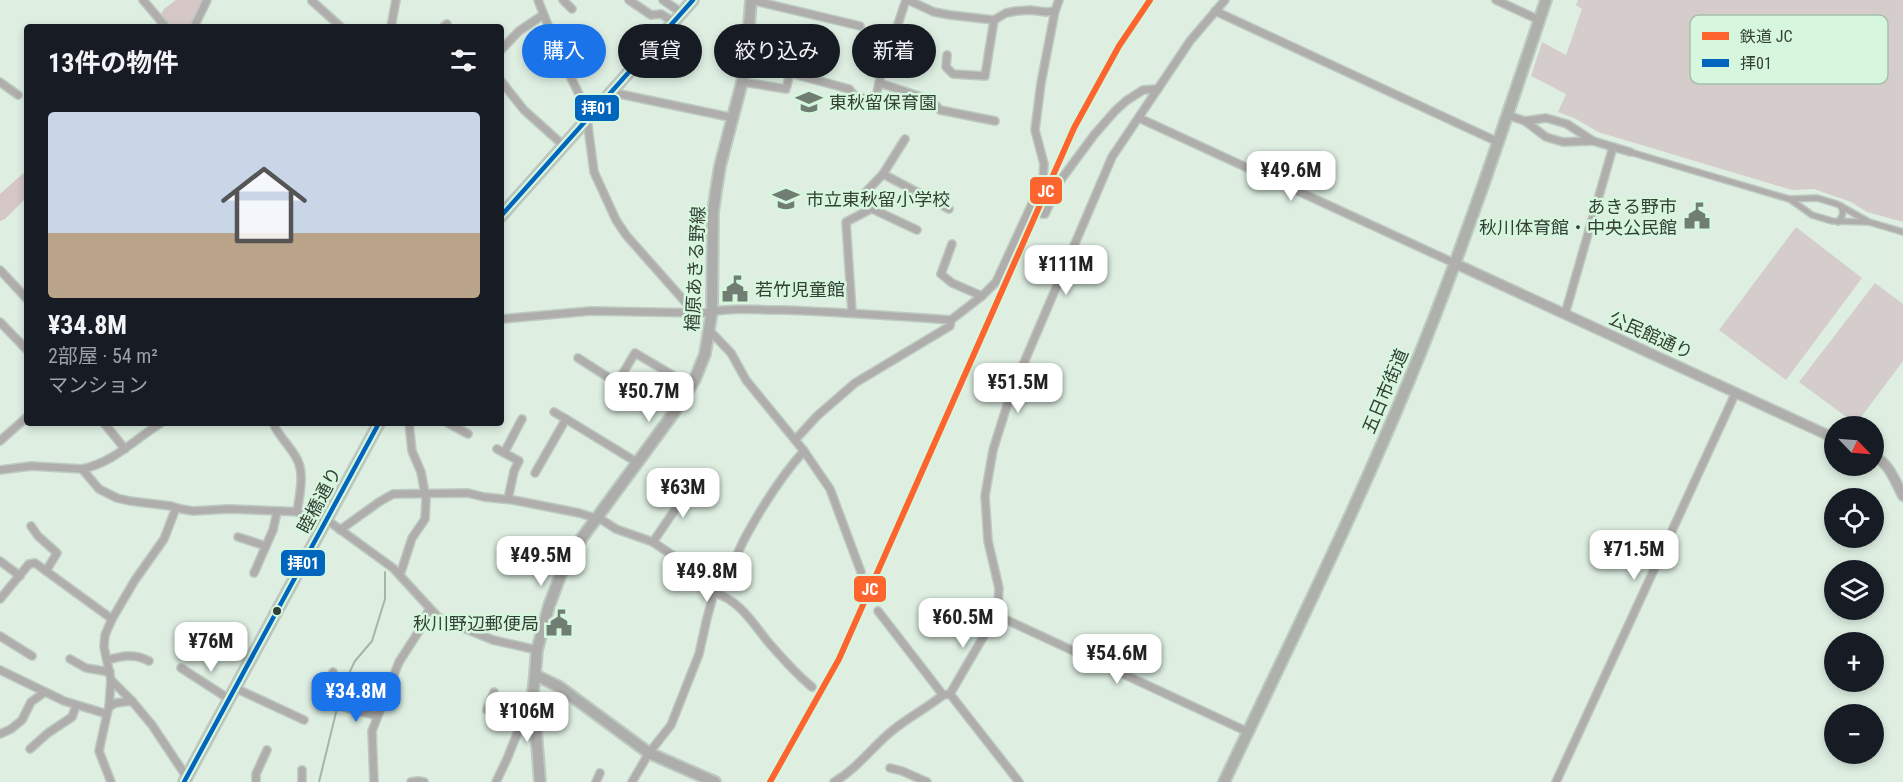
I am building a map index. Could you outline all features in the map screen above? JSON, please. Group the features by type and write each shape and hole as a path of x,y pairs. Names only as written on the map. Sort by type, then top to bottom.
{"main road":[{"path":"504,213 693,0"},
{"name":"楢原あきる野線","path":"540,782 533,693 537,650 549,606 561,574 567,560 691,386 705,354 712,311 713,212 720,166 746,67 751,0"},
{"name":"五日市街道","path":"1225,782 1403,394 1498,142 1546,0"},
{"name":"睦橋通り","path":"187,781 377,426"},
{"path":"535,675 558,686 649,753 715,782"}],"street":[{"path":"143,0 163,24"},
{"path":"195,24 207,0"},
{"path":"392,24 396,0"},
{"path":"539,0 561,58 581,98 587,118 594,172 616,220 626,235 695,313"},
{"path":"562,0 572,9"},
{"path":"629,0 651,15 661,14 674,22"},
{"path":"663,0 682,13"},
{"path":"751,0 852,24"},
{"path":"743,82 786,89 790,73 849,89 855,96 875,101 887,48 907,0 934,12 994,20 1006,13 1016,11 1055,11"},
{"path":"795,440 817,416 855,383 950,326 951,321 996,282 1042,180 1044,164 1035,130 1041,83 1059,0"},
{"path":"834,782 899,725 946,695 996,615 999,588 988,542 985,496 993,450 1011,393 1112,157 1190,41 1225,0"},
{"path":"1496,0 1539,20"},
{"path":"312,1 338,24"},
{"path":"1215,12 1498,142"},
{"path":"504,47 519,31 543,15"},
{"path":"947,55 946,67 953,74 985,76 994,20"},
{"path":"0,82 18,95"},
{"path":"879,83 931,100 940,110 995,121"},
{"path":"504,85 524,110 563,145"},
{"path":"1028,213 1045,214 1060,181 1094,135 1126,101 1143,90 1158,89"},
{"path":"610,92 734,118"},
{"path":"1507,116 1525,121 1546,136 1563,142 1593,141"},
{"path":"1139,118 1454,263"},
{"path":"1525,121 1545,118 1567,124 1593,141 1789,199 1812,215 1838,222 1869,222"},
{"path":"1540,132 1538,127 1545,118"},
{"path":"1563,142 1571,137 1572,131 1567,124"},
{"path":"852,312 846,222 869,210 864,194 883,174 905,139"},
{"path":"1565,314 1613,147"},
{"path":"883,174 949,209"},
{"path":"1808,212 1809,201 1813,198"},
{"path":"1789,199 1817,198 1841,206 1869,222 1903,232"},
{"path":"1838,222 1843,212 1841,206"},
{"path":"868,207 917,230"},
{"path":"952,244 941,274 952,283 982,296"},
{"name":"公民館通り","path":"1454,263 1824,433"},
{"path":"0,270 24,296"},
{"path":"504,319 591,312 695,313 754,310 852,312 951,321"},
{"path":"0,322 24,347"},
{"path":"710,332 731,353 746,380 804,451 830,489 861,572"},
{"path":"578,358 617,383 635,353 691,386"},
{"path":"1556,782 1736,392"},
{"path":"554,412 638,463"},
{"path":"504,453 522,419"},
{"path":"535,473 566,419"},
{"path":"0,441 24,420"},
{"path":"106,426 125,449"},
{"path":"0,470 31,466 82,469 102,462 125,449 157,426"},
{"path":"274,426 299,462 301,473 297,512"},
{"path":"400,575 412,538 425,519 425,494 421,472 412,451 409,426"},
{"path":"453,426 468,434"},
{"path":"497,449 519,461 514,471 508,499"},
{"path":"632,782 649,753 671,725 692,677 714,593 732,565 762,508 804,451"},
{"path":"1884,463 1903,496"},
{"path":"82,469 99,489 117,498 130,501 193,511 228,509 305,512 327,520 400,575 439,618 493,640 537,650"},
{"path":"653,542 693,483"},
{"path":"340,530 393,494 468,493 579,513 653,542 675,557 705,588 732,602 744,613 798,675 812,687"},
{"path":"111,782 99,751 108,710 110,676 104,641 112,619 144,566 164,540 176,508"},
{"path":"254,573 278,512"},
{"path":"31,526 38,536 57,553 46,571"},
{"path":"238,537 266,546"},
{"path":"0,561 20,576"},
{"path":"0,599 29,564 35,563 112,619"},
{"path":"374,782 372,731 399,662 417,634 429,609"},
{"path":"878,611 1016,779 1008,782"},
{"path":"996,615 1248,732"},
{"path":"0,636 32,656"},
{"path":"107,660 135,655 149,661"},
{"path":"70,659 86,668 110,676 152,725 187,781"},
{"path":"181,668 229,699"},
{"path":"0,670 76,705 108,710"},
{"path":"333,672 324,688 323,701 377,716"},
{"path":"235,688 304,720"},
{"path":"0,734 22,720 31,702 45,692"},
{"path":"494,692 487,710 520,727"},
{"path":"496,782 533,693"},
{"path":"108,710 116,703 132,701"},
{"path":"30,748 59,724 72,717 76,705"},
{"path":"256,782 256,774 267,750"},
{"path":"890,768 927,782"},
{"path":"302,770 302,782"},
{"path":"596,782 600,773"},
{"path":"411,782 424,782"}],"shaded area":[{"path":"176,0 203,0 191,24 156,24 164,9"},
{"path":"1578,0 1903,0 1903,222 1867,212 1851,202 1814,189 1792,190 1598,132 1558,112 1566,94 1531,76 1542,42 1566,55 1582,9 1576,5"},
{"path":"24,173 24,200 0,221 0,194"},
{"path":"1796,227 1862,278 1786,380 1719,330"},
{"path":"1875,283 1903,304 1903,361 1862,416 1845,416 1799,382"}],"waterway":[{"path":"319,782 342,688 355,661 372,641 385,599 385,572"}],"rail line":[{"name":"JC","path":"770,782 839,659 1074,128 1119,46 1150,0"}],"transit line":[{"name":"拝01","path":"504,213 693,0"},
{"name":"拝01","path":"184,782 377,426"}],"place":[{"name":"東秋留保育園","path":"809,102"},
{"name":"市立東秋留小学校","path":"786,199"},
{"name":"あきる野市 秋川体育館・中央公民館","path":"1697,216"},
{"name":"若竹児童館","path":"735,289"},
{"name":"秋川野辺郵便局","path":"559,623"}]}
